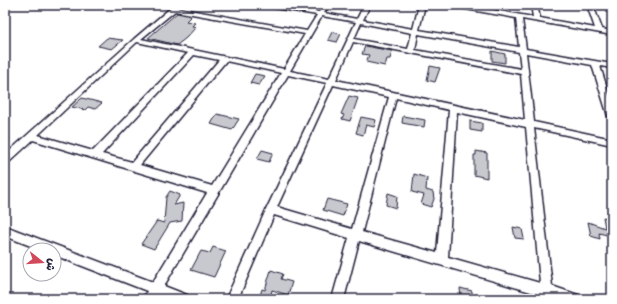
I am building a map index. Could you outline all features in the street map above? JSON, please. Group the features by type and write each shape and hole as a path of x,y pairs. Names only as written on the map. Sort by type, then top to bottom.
{"street":[{"path":"268,5 293,7 321,14 612,66"},
{"path":"152,294 326,5"},
{"path":"232,299 271,210 367,5"},
{"path":"411,51 422,5"},
{"path":"454,5 482,7 537,20 612,32"},
{"path":"534,5 537,20"},
{"path":"590,5 599,30"},
{"path":"5,160 136,40 176,7 309,33"},
{"path":"519,16 547,295"},
{"path":"136,40 612,142"},
{"path":"350,40 524,72"},
{"path":"95,155 193,52"},
{"path":"134,166 224,59"},
{"path":"595,63 612,116"},
{"path":"338,299 393,95"},
{"path":"442,260 453,108"},
{"path":"32,136 214,191"},
{"path":"271,210 442,260 547,295 574,299"},
{"path":"5,231 152,294 183,299"}],"building":[{"path":"177,13 191,16 186,21 195,23 192,26 196,27 186,38 177,45 148,38"},
{"path":"332,32 341,34 337,42 328,40"},
{"path":"107,38 123,40 112,49 98,46"},
{"path":"365,46 392,51 390,59 387,59 385,66 366,62 369,55 362,54"},
{"path":"492,51 505,54 505,63 492,61"},
{"path":"430,66 440,68 435,82 427,80"},
{"path":"255,74 265,76 259,85 250,83"},
{"path":"349,96 358,98 350,121 342,119 344,115 341,114"},
{"path":"82,98 102,103 95,109 88,107 85,110 72,107"},
{"path":"217,114 239,119 232,130 211,124"},
{"path":"403,116 425,120 424,127 402,123"},
{"path":"361,117 376,120 374,127 366,125 363,135 356,133"},
{"path":"470,121 482,123 482,132 470,130"},
{"path":"262,150 273,153 269,162 257,159"},
{"path":"476,151 487,153 487,178 474,175 474,155 476,155"},
{"path":"414,174 427,178 426,190 433,192 434,199 431,207 421,204 424,195 412,192"},
{"path":"170,191 180,195 174,205 183,203 182,221 170,223 154,249 141,244 157,221 164,223 166,197"},
{"path":"388,193 397,196 396,208 386,205"},
{"path":"327,199 347,204 343,216 323,210"},
{"path":"603,217 612,219 612,243 609,243 607,235 599,233 600,239 591,236 588,222 605,228"},
{"path":"513,227 522,229 524,239 515,238"},
{"path":"213,247 226,251 214,277 191,270 201,251 210,253"},
{"path":"271,270 283,274 281,279 292,282 288,295 272,290 270,299 259,299 262,289 265,290"},
{"path":"460,288 472,291 472,299 461,299"}]}
